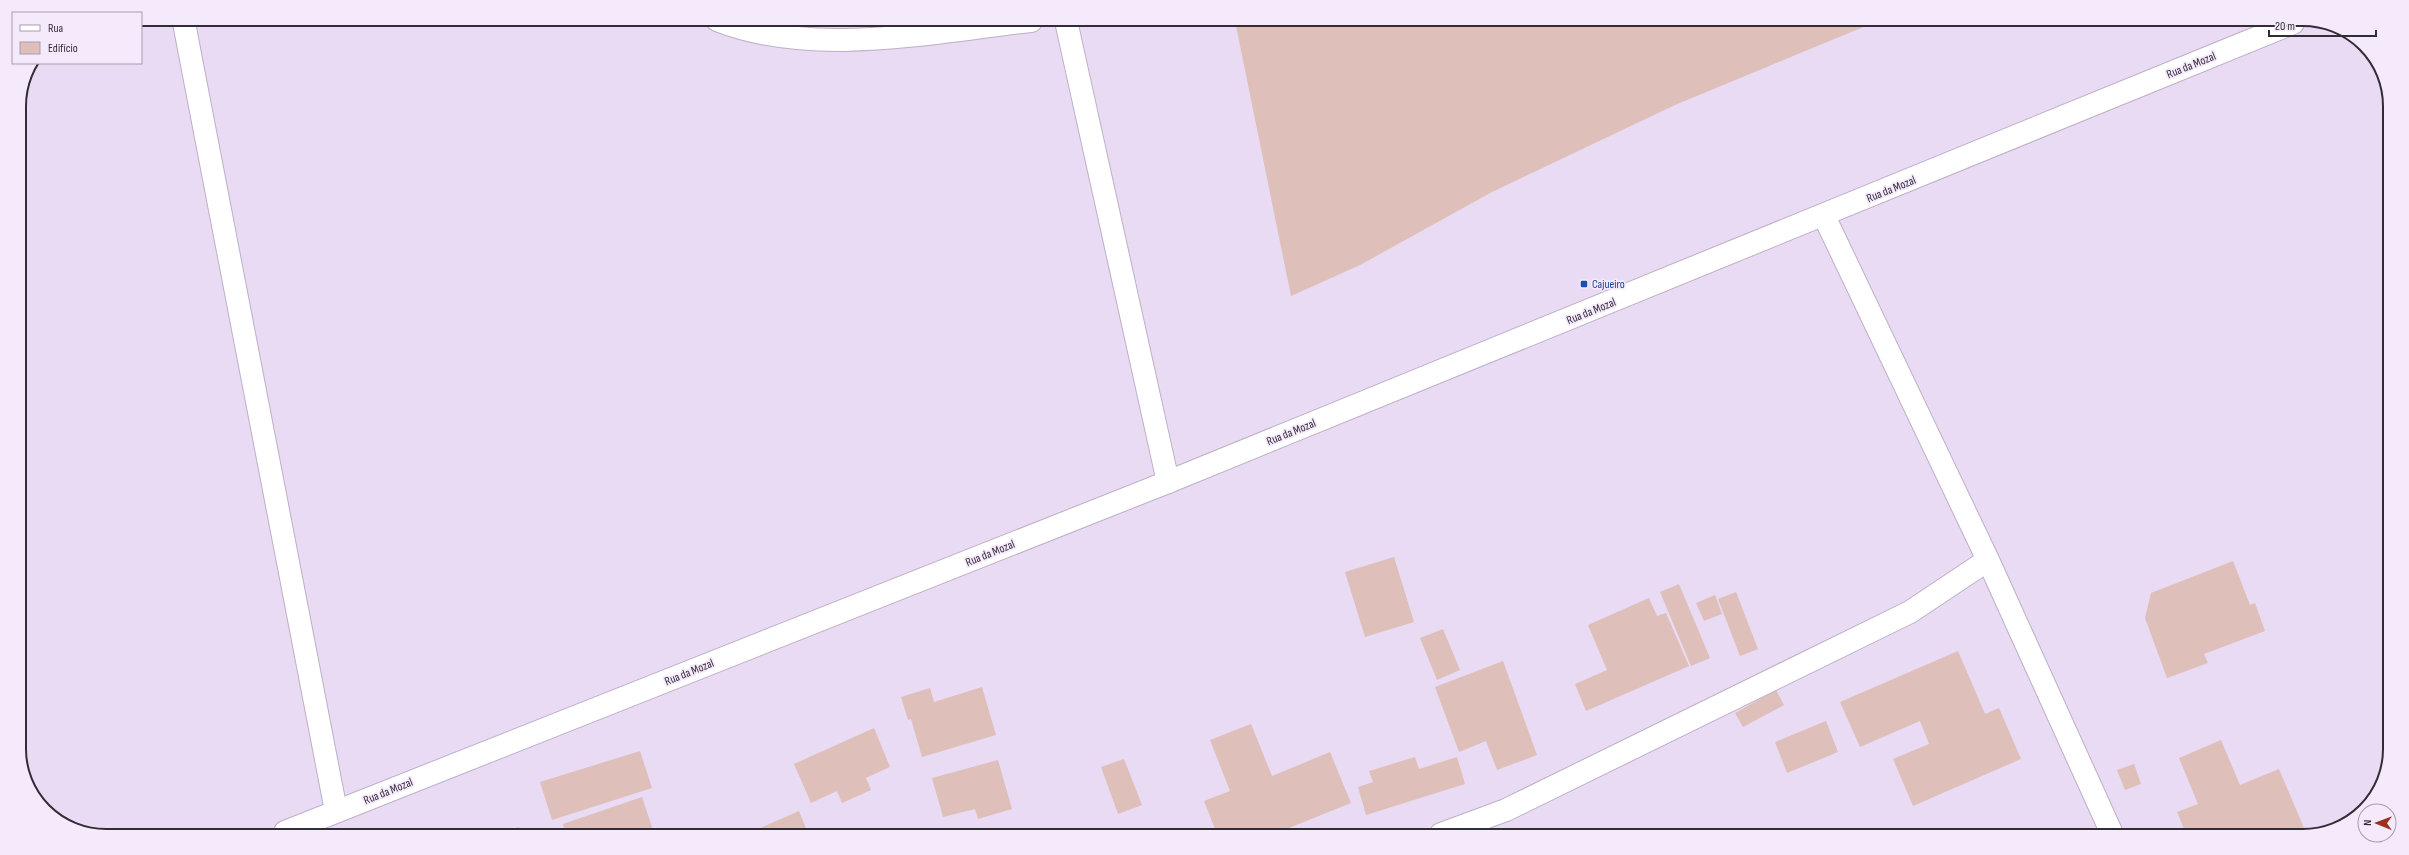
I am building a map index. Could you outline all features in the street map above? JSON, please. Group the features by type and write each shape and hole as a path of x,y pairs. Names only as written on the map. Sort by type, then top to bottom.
{"street":[{"path":"185,26 336,811"},
{"path":"741,26 794,39 844,41 984,26"},
{"path":"1067,26 1168,482"},
{"name":"Rua da Mozal","path":"292,829 1168,482 2288,26"},
{"path":"1824,216 1988,560 2110,829"},
{"path":"1455,829 1506,810 1910,612 1988,560"}],"building":[{"path":"1236,26 1866,26 1675,105 1492,192 1360,265 1291,296"},
{"path":"1394,557 1414,622 1365,637 1345,572"},
{"path":"2233,561 2250,605 2255,603 2265,631 2204,654 2208,663 2167,678 2145,618 2151,593"},
{"path":"1679,584 1710,658 1691,666 1660,592"},
{"path":"1736,592 1758,649 1740,656 1718,599"},
{"path":"1715,595 1722,614 1704,621 1696,603"},
{"path":"1649,598 1657,616 1666,613 1689,666 1586,711 1575,684 1607,670 1588,625"},
{"path":"1443,629 1460,670 1437,680 1420,638"},
{"path":"1958,651 1985,714 1999,708 2021,759 1913,806 1893,759 1929,744 1920,721 1860,747 1840,702"},
{"path":"1503,661 1537,755 1497,770 1486,741 1459,752 1435,687"},
{"path":"982,687 996,735 922,757 911,719 908,720 901,697 930,688 934,702"},
{"path":"1776,690 1784,705 1743,727 1735,713"},
{"path":"1826,721 1838,752 1787,773 1775,742"},
{"path":"1251,724 1272,776 1330,752 1351,803 1286,829 1215,829 1204,801 1230,791 1210,740"},
{"path":"874,728 890,767 866,778 871,790 842,803 837,791 811,803 794,764"},
{"path":"2221,740 2240,785 2279,769 2304,829 2184,829 2177,812 2198,804 2179,758"},
{"path":"640,751 652,788 552,820 540,782"},
{"path":"1415,757 1419,769 1457,757 1465,784 1366,815 1358,787 1373,782 1369,771"},
{"path":"1124,759 1142,805 1118,814 1101,767"},
{"path":"998,760 1012,809 978,819 975,809 943,817 932,778"},
{"path":"2134,764 2141,784 2125,790 2117,770"},
{"path":"642,797 653,829 564,829 563,824"},
{"path":"799,811 806,829 758,829"}],"place":[{"name":"Cajueiro","path":"1584,284"}]}
